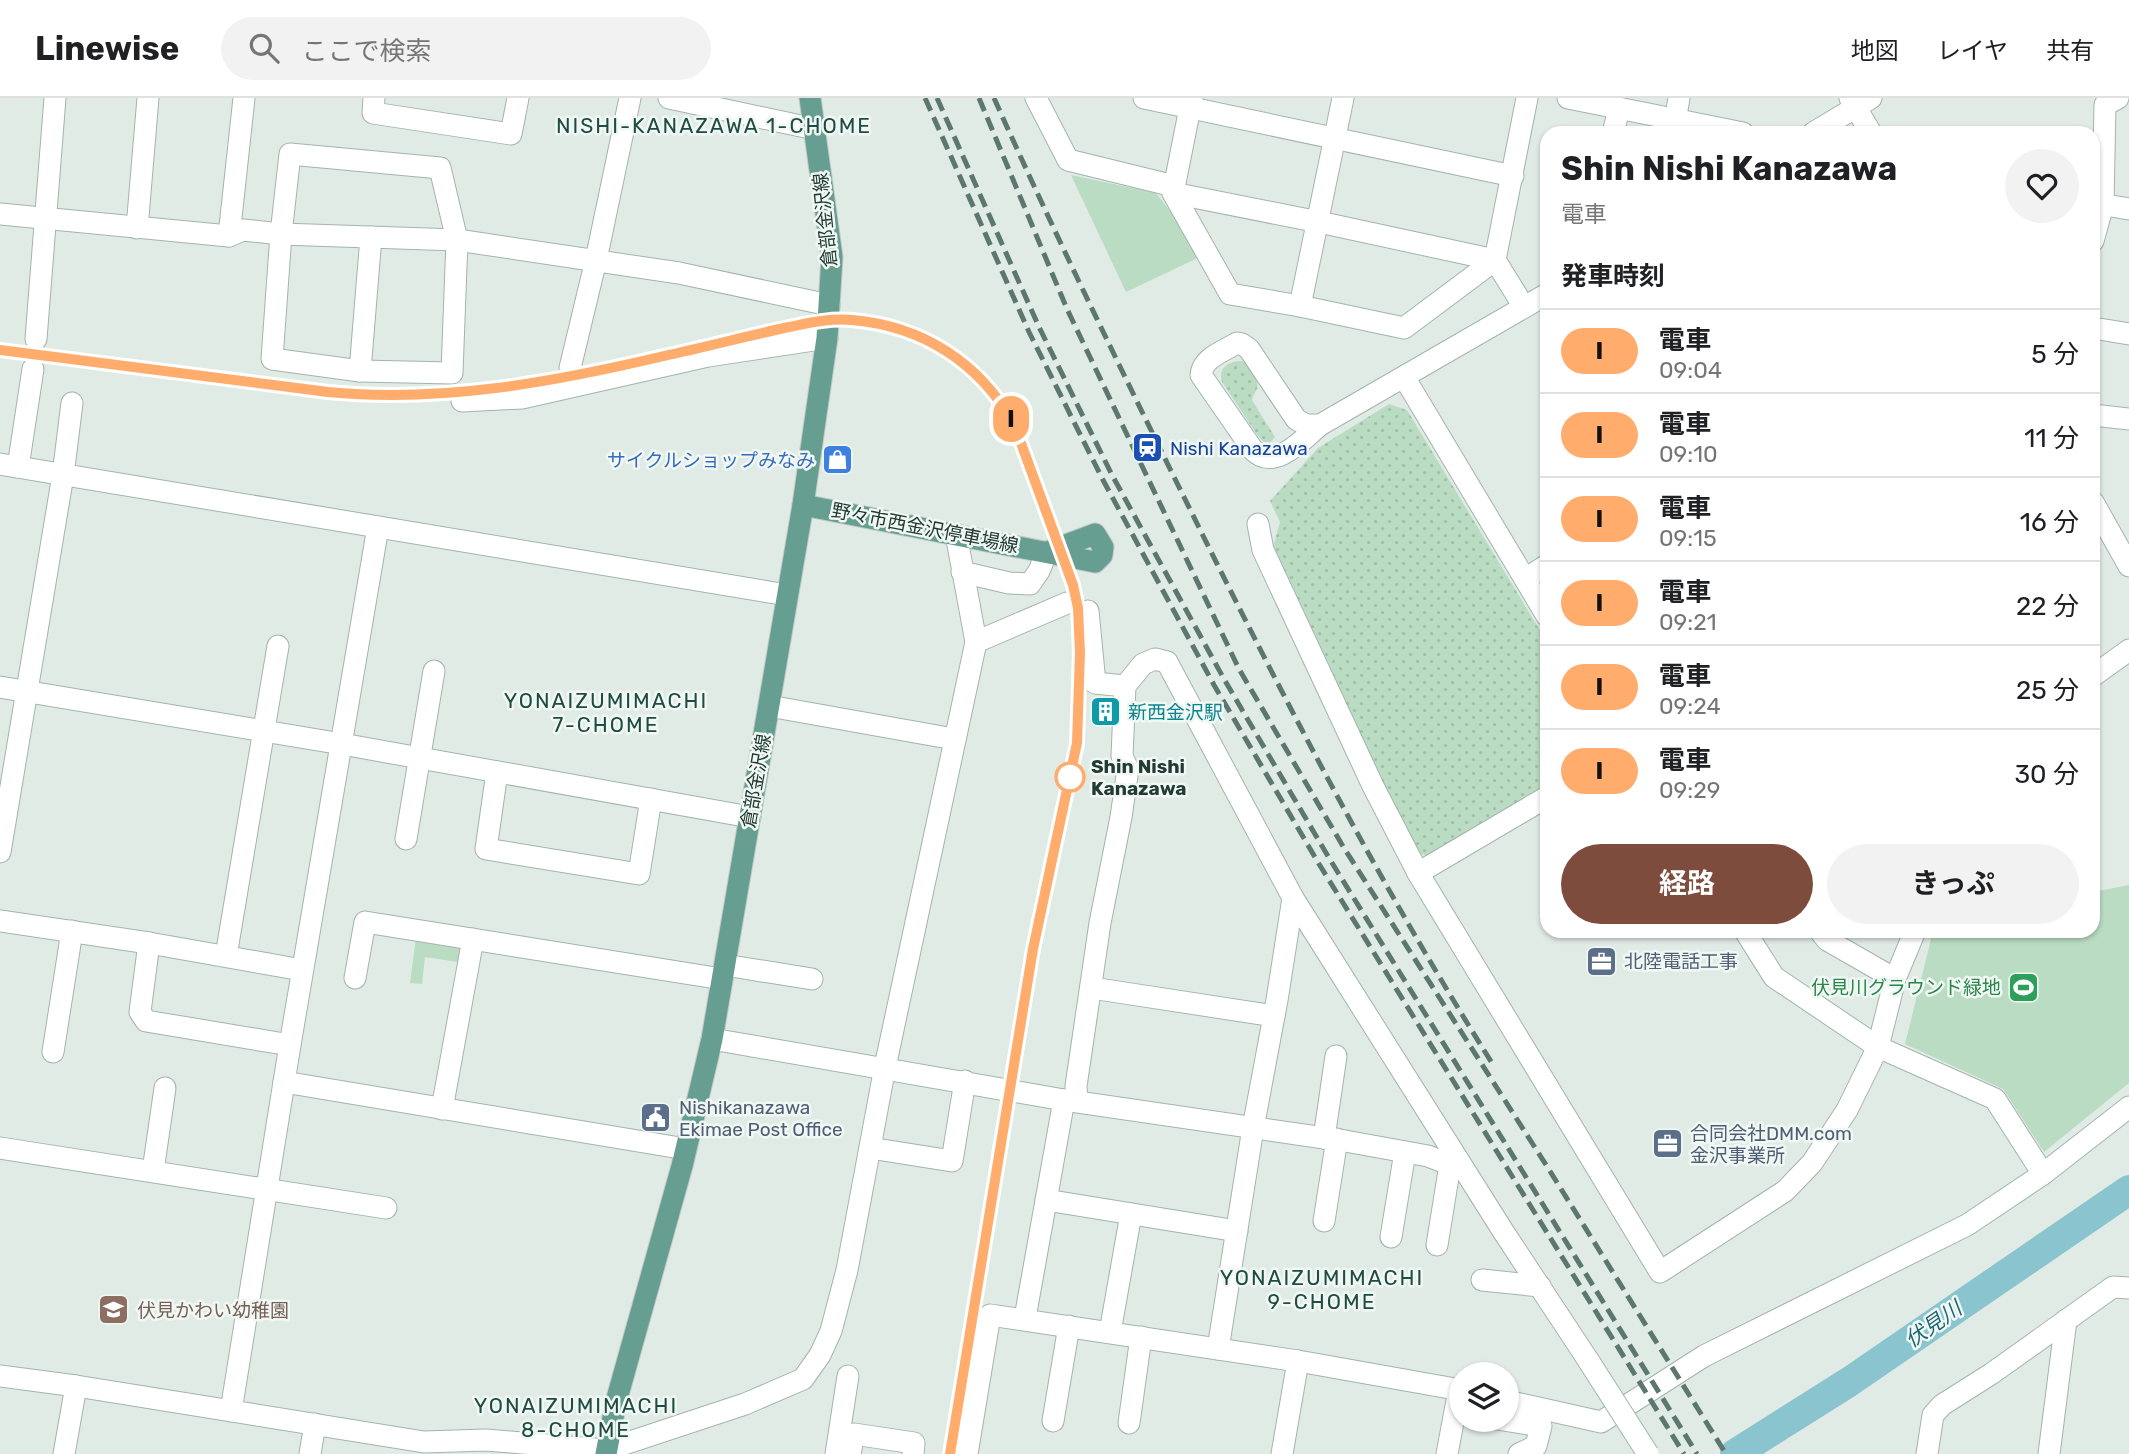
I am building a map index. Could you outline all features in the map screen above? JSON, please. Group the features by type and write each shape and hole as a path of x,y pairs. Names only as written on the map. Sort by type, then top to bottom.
{"main road":[{"name":"倉部金沢線","path":"606,1452 616,1402 686,1149 712,1039 803,505 827,338 832,257 810,98"},
{"name":"野々市西金沢停車場線","path":"803,505 1047,552"}],"street":[{"path":"36,339 55,98"},
{"path":"136,228 148,98"},
{"path":"229,236 244,98"},
{"path":"374,98 373,113 511,134 518,98"},
{"path":"570,368 630,98"},
{"path":"669,98 815,129"},
{"path":"1036,98 1068,160 1174,190 1495,260 1524,307"},
{"path":"1144,98 1191,103 1513,176"},
{"path":"1300,306 1343,98"},
{"path":"1191,103 1174,190 1230,294 1404,328 1495,260 1527,98"},
{"path":"1674,126 1679,98"},
{"path":"2100,176 2105,105 2118,98"},
{"path":"1576,99 1619,109 1671,126"},
{"path":"1824,126 1859,101 1868,126"},
{"path":"1615,126 1619,109"},
{"path":"290,154 440,168 457,240 452,373 360,371 272,359 281,234 290,154"},
{"path":"2100,204 2129,209"},
{"path":"0,214 229,236 243,230 281,234 457,240 678,273 830,305"},
{"path":"360,371 371,237"},
{"path":"1320,425 1285,417 1249,356 1235,353 1208,365 1203,377 1256,452 1276,458 1292,449 1320,425 1540,298"},
{"path":"2100,329 2129,334"},
{"path":"462,401 522,398 708,356 827,338"},
{"path":"33,369 9,465 787,595"},
{"path":"1404,377 1540,604"},
{"path":"0,852 63,475 72,403"},
{"path":"2100,416 2129,419"},
{"path":"2100,514 2127,559"},
{"path":"1258,524 1263,550 1373,786 1418,873 1660,1272 1786,1191 1812,1163 1847,1110 1878,1047 1895,979 1912,938"},
{"path":"231,1411 302,970 378,527"},
{"path":"0,1376 424,1442 486,1440 606,1452 746,1405 803,1379 811,1370 831,1331 839,1302 885,1068 976,642 956,534"},
{"path":"962,572 999,581 1030,584 1040,571 1047,552"},
{"path":"1525,579 1540,569"},
{"path":"976,642 1067,603"},
{"path":"1088,611 1095,682 1125,686"},
{"path":"226,956 278,646"},
{"path":"2100,671 2129,650"},
{"path":"1025,1318 1046,1200 1070,1100 1076,1086 1100,923 1121,817 1128,769 1122,756 1125,686 1143,664 1155,659 1167,662 1293,898 1457,1167 1540,1286 1648,1454"},
{"path":"406,839 434,671"},
{"path":"0,687 342,744 750,817"},
{"path":"769,706 954,738"},
{"path":"498,772 486,849 639,874 652,799"},
{"path":"1418,873 1540,801"},
{"path":"1219,1349 1253,1128 1293,898"},
{"path":"0,921 149,943 302,970"},
{"path":"355,978 365,922 724,972 811,979"},
{"path":"53,1052 72,932"},
{"path":"1750,938 1774,976 1878,1047 1995,1099 2043,1174"},
{"path":"1835,938 1895,979"},
{"path":"442,1109 473,939"},
{"path":"149,943 140,1012 146,1021 290,1045"},
{"path":"1092,988 1274,1016"},
{"path":"712,1039 1070,1100 1330,1138 1428,1156 1457,1167"},
{"path":"1324,1221 1336,1056"},
{"path":"870,1148 953,1161 965,1081"},
{"path":"284,1082 686,1149"},
{"path":"153,1171 165,1088"},
{"path":"1519,1404 1601,1422 1704,1356 1967,1225 2043,1174 2129,1107"},
{"path":"0,1147 386,1208"},
{"path":"1391,1237 1405,1152"},
{"path":"1437,1245 1457,1167"},
{"path":"1046,1200 1237,1231"},
{"path":"1110,1332 1131,1214"},
{"path":"1482,1280 1540,1286"},
{"path":"1927,1454 1933,1415 1942,1405 2113,1287 2129,1288"},
{"path":"967,1454 990,1315 1298,1360 1449,1388"},
{"path":"2049,1454 2066,1320"},
{"path":"1053,1422 1069,1326"},
{"path":"1129,1423 1141,1337"},
{"path":"1282,1454 1298,1360"},
{"path":"836,1454 848,1376"},
{"path":"64,1454 76,1386"},
{"path":"1519,1422 1541,1426 1536,1446 1519,1454"},
{"path":"310,1454 315,1424"},
{"path":"1447,1454 1453,1432"},
{"path":"850,1454 853,1434 914,1443 913,1454"}],"green space":[{"path":"1071,175 1156,193 1204,255 1126,292"},
{"path":"1238,361 1245,362 1256,379 1258,386 1252,400 1275,437 1270,443 1264,442 1258,436 1222,382 1224,367"},
{"path":"1389,404 1407,410 1540,630 1540,790 1429,856 1417,853 1272,551 1280,522 1270,501 1318,448"},
{"name":"伏見川グラウンド緑地","path":"2129,885 2129,1083 2044,1152 2003,1089 1905,1044 1931,938 2100,938 2100,891"},
{"path":"416,937 461,944 464,963 425,957 422,984 410,983"}],"waterway":[{"name":"伏見川","path":"1735,1454 1849,1382 2129,1190"}],"railway":[{"path":"925,98 1029,332 1103,480 1214,685 1319,864 1684,1454"},
{"path":"937,98 1039,327 1112,475 1224,679 1329,858 1697,1454"},
{"path":"979,98 1067,309 1239,669 1344,848 1726,1454"},
{"path":"994,98 1107,339 1288,704 1366,850 1492,1063"},
{"path":"0,350 306,391 406,396 481,391 556,381 787,326 850,320 876,323 924,339 966,366 984,383 1014,424 1063,555 1078,608 1080,653 1077,743 1033,949 950,1454"}],"train":[{"name":"I","path":"0,350 353,395 435,394 502,389 559,379 753,334 829,320 849,320 887,325 929,341 961,360 984,381 1001,401 1014,424 1073,585 1080,628 1079,699 1077,743 1033,949 950,1454"}],"place":[{"name":"Nishi Kanazawa","path":"1147,448"},
{"name":"サイクルショップみなみ","path":"838,460"},
{"name":"新西金沢駅","path":"1105,712"},
{"name":"Shin Nishi Kanazawa","path":"1070,777"},
{"name":"北陸電話工事","path":"1601,961"},
{"name":"伏見川グラウンド緑地","path":"2024,987"},
{"name":"Nishikanazawa Ekimae Post Office","path":"656,1118"},
{"name":"合同会社DMM.com 金沢事業所","path":"1667,1144"},
{"name":"伏見かわい幼稚園","path":"114,1310"}],"district":[{"name":"NISHI-KANAZAWA 1-CHOME","path":"714,125"},
{"name":"YONAIZUMIMACHI 7-CHOME","path":"606,712"},
{"name":"YONAIZUMIMACHI 9-CHOME","path":"1322,1289"},
{"name":"YONAIZUMIMACHI 8-CHOME","path":"576,1417"}]}
